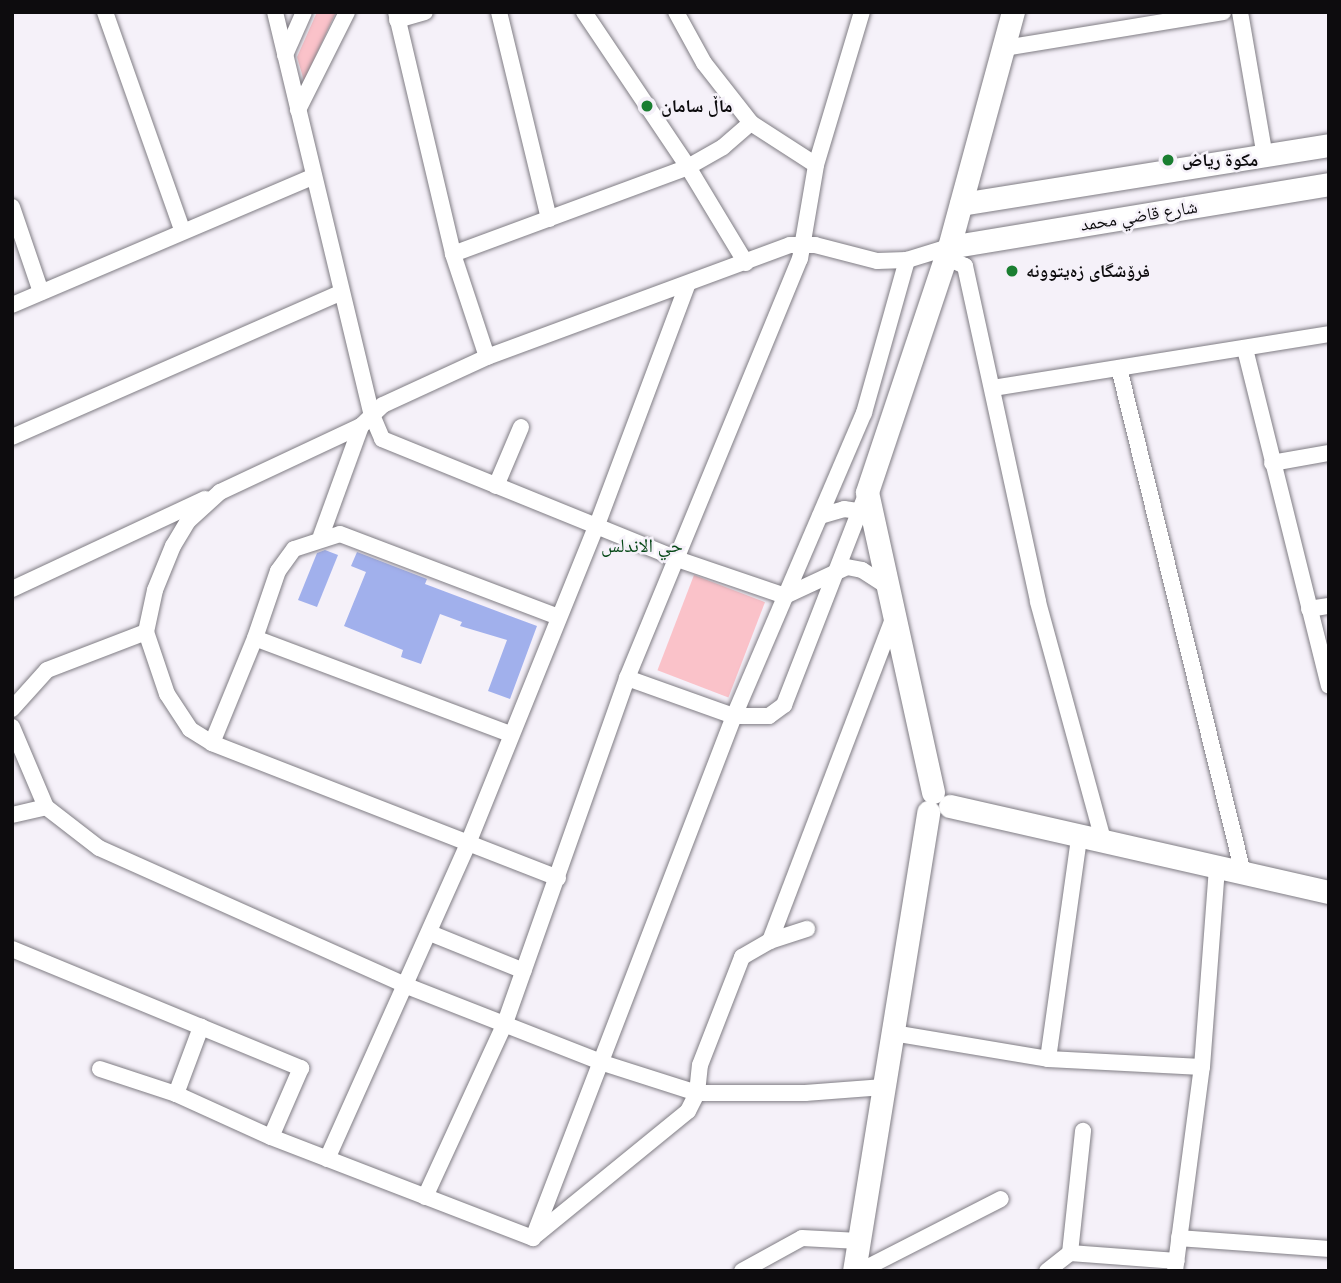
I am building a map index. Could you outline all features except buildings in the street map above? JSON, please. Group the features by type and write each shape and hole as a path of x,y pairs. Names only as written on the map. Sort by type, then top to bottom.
{"main road":[{"path":"854,1271 893,1032 937,803 887,586 863,502 947,252 1013,12"},
{"path":"961,204 1329,145"},
{"name":"شارع قاضي محمد","path":"947,252 1329,184"},
{"path":"937,803 1079,838 1329,892"}],"street":[{"path":"105,12 182,230"},
{"path":"275,12 342,292 367,420 377,433 389,444 677,559 785,596 836,570 862,570 887,586"},
{"path":"285,55 304,12"},
{"path":"298,110 347,12"},
{"path":"425,12 397,16 453,254 487,357"},
{"path":"499,12 549,219"},
{"path":"584,12 688,167 746,263"},
{"path":"676,12 704,63 751,123 816,165"},
{"path":"425,1197 505,1023 627,678 803,243 816,165 862,12"},
{"path":"1004,48 1223,12"},
{"path":"1240,12 1265,156"},
{"path":"453,254 688,167 723,147 751,123"},
{"path":"12,305 182,230 314,176"},
{"path":"12,207 41,292"},
{"path":"12,590 367,420 396,398 487,357 746,263 803,243 877,261 907,260 947,252 965,266 1038,602 1104,843"},
{"path":"533,1238 603,1063 734,716 864,413 907,260"},
{"path":"327,1159 407,986 467,846 510,734 597,525 687,285"},
{"path":"12,437 342,292"},
{"path":"993,388 1329,334"},
{"path":"1245,349 1329,686"},
{"path":"1119,368 1243,873"},
{"path":"321,536 367,420"},
{"path":"496,486 521,428"},
{"path":"1272,463 1329,453"},
{"path":"219,492 188,521 173,546 155,590 146,632 178,715 212,743 467,846 558,878"},
{"path":"820,516 863,502"},
{"path":"627,678 734,716 769,716 784,705 863,502"},
{"path":"510,734 255,638 252,634 284,559 321,536 340,534 359,538 558,617"},
{"path":"1309,609 1329,606"},
{"path":"770,941 894,617"},
{"path":"12,709 47,670 146,632"},
{"path":"212,743 255,638"},
{"path":"12,727 46,807 99,848 407,986 603,1063 697,1093 793,1094 884,1087"},
{"path":"12,815 46,807"},
{"path":"1048,1059 1079,838"},
{"path":"1047,1271 1070,1253 1176,1266 1202,1067 1217,868"},
{"path":"533,1238 688,1111 697,1093 700,1065 742,957 770,941 807,929"},
{"path":"430,933 524,971"},
{"path":"12,948 301,1068 271,1137"},
{"path":"176,1094 201,1027"},
{"path":"893,1032 1048,1059 1202,1067"},
{"path":"100,1069 176,1094 271,1137 533,1238"},
{"path":"1070,1253 1083,1131"},
{"path":"860,1271 1001,1199"},
{"path":"741,1271 802,1238 859,1241"},
{"path":"1179,1238 1329,1249"}],"shaded area":[{"path":"317,12 336,12 304,81 297,57"},
{"path":"694,575 765,602 728,697 657,670"}],"place":[{"name":"ماڵ سامان","path":"647,106"},
{"name":"مكوة رياض","path":"1168,160"},
{"name":"فرۆشگای زەیتوونە","path":"1012,271"}],"district":[{"name":"حي الاندلس","path":"642,546"}]}
